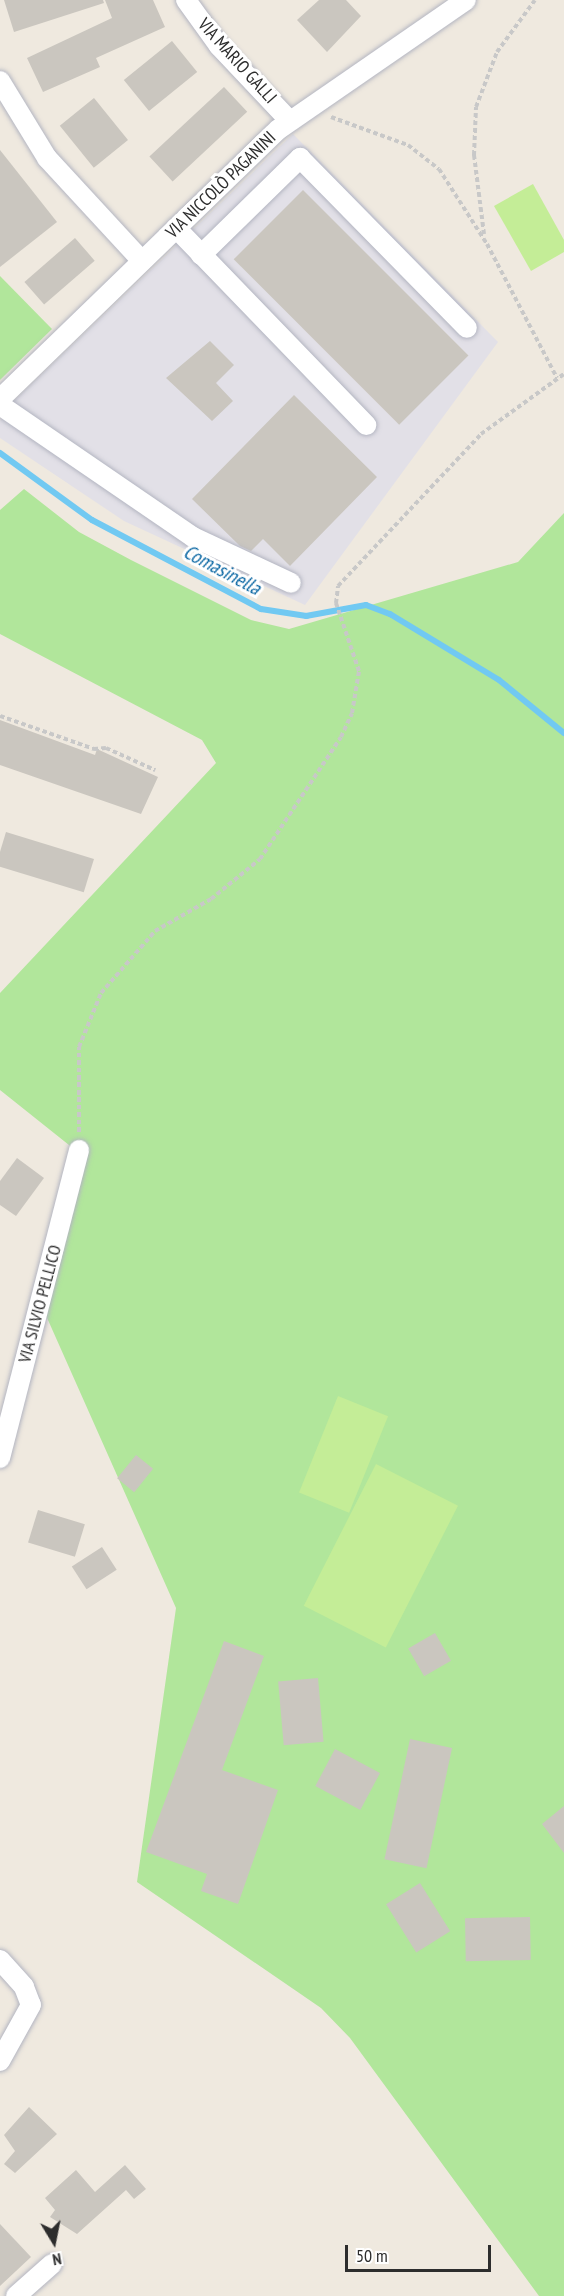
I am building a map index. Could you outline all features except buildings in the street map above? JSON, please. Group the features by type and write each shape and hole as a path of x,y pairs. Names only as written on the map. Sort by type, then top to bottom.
{"street":[{"name":"VIA MARIO GALLI","path":"186,0 219,46 295,117"},
{"name":"VIA NICCOLÒ PAGANINI","path":"0,399 141,261 295,117 466,0"},
{"path":"0,81 47,158 141,261"},
{"path":"201,255 300,159 467,328"},
{"path":"176,228 366,424"},
{"path":"0,405 193,537 291,583"},
{"name":"VIA SILVIO PELLICO","path":"0,1458 79,1150"},
{"path":"0,1960 24,1986 31,2005 0,2061"},
{"path":"16,2296 52,2264"}],"path":[{"path":"487,244 477,195 476,107 497,52 535,0"},
{"path":"295,117 316,112 374,130 423,156 454,187 487,244 557,378"},
{"path":"79,1150 78,1047 101,993 155,931 211,899 260,859 341,737 352,713 359,671 336,603 338,586 359,559 481,434 564,374"},
{"path":"0,716 94,749 106,748 155,770"}],"shaded area":[{"path":"293,134 498,342 305,605 124,521 0,438 0,421 16,399"}],"green space":[{"path":"533,184 564,240 564,252 531,271 494,206"},
{"path":"0,276 52,329 0,380"},
{"path":"24,489 79,532 131,560 251,620 289,629 518,562 564,513 564,2296 539,2296 350,2038 321,2008 137,1882 176,1608 44,1311 74,1149 0,1090 0,993 216,763 202,740 0,634 0,510"},
{"path":"338,1396 388,1416 349,1513 299,1492"},
{"path":"376,1464 458,1506 386,1647 304,1606"}],"waterway":[{"name":"Comasinella","path":"0,453 92,520 261,609 306,616 366,605 390,614 499,680 564,733"}]}
